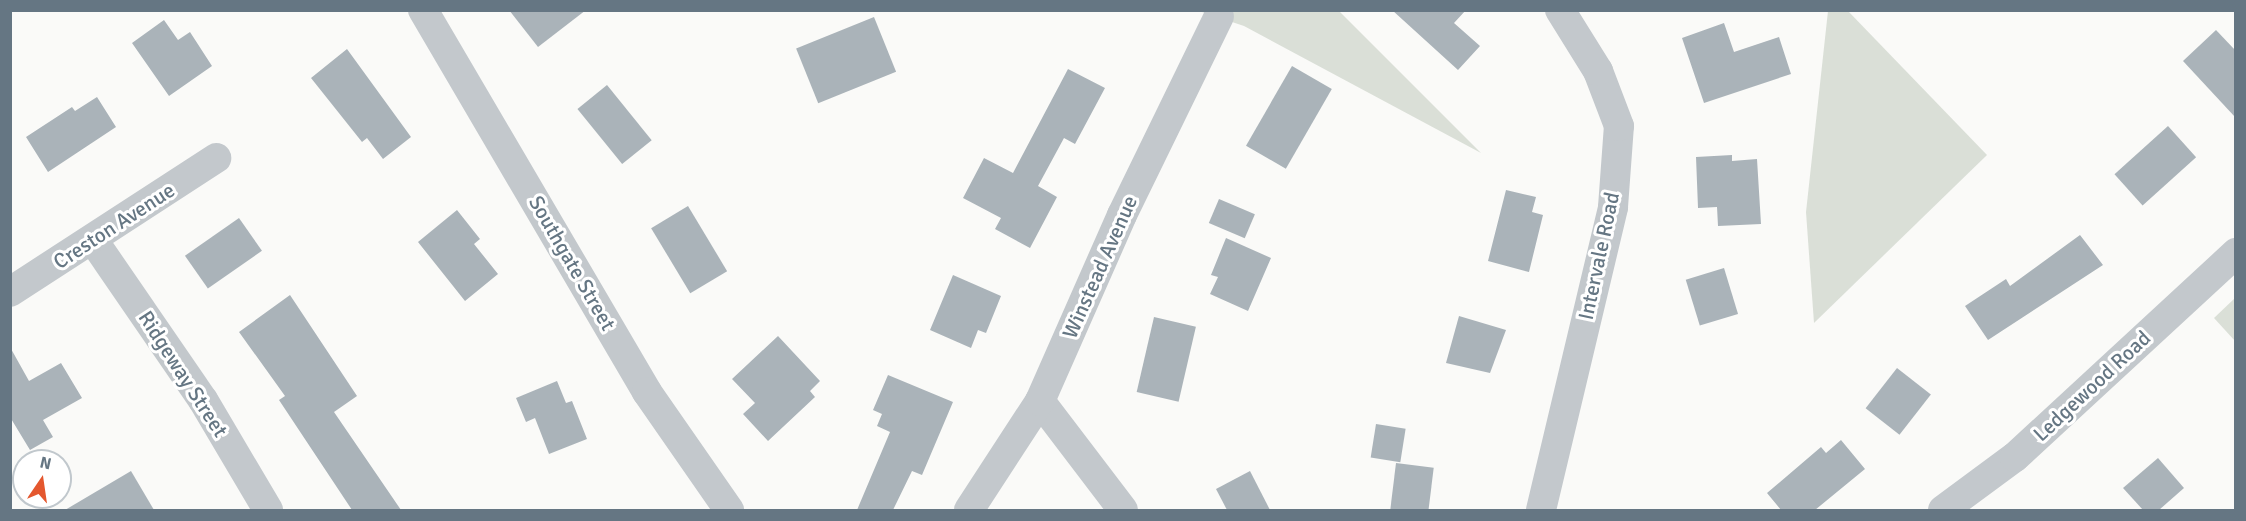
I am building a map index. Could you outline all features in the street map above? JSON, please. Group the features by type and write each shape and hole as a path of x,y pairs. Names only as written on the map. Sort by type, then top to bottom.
{"street":[{"name":"Southgate Street","path":"423,10 647,392 729,510"},
{"name":"Intervale Road","path":"1541,510 1613,207 1619,126 1598,71 1560,10"},
{"name":"Winstead Avenue","path":"969,510 1040,401 1122,216 1220,16"},
{"name":"Creston Avenue","path":"10,292 216,158"},
{"name":"Ridgeway Street","path":"93,240 203,400 268,510"},
{"name":"Ledgewood Road","path":"1942,510 2015,457 2235,254"},
{"path":"1040,401 1123,510"}],"shaded area":[{"path":"1199,11 1339,11 1481,153 1244,26"},
{"path":"1828,11 1848,11 1987,155 1814,323 1806,212"},
{"path":"2235,298 2235,341 2214,318"}],"building":[{"path":"509,10 586,10 538,47"},
{"path":"1392,10 1466,10 1454,23 1480,46 1458,70"},
{"path":"874,17 896,72 818,103 796,48"},
{"path":"164,20 178,40 190,32 212,66 169,96 132,43"},
{"path":"1724,23 1734,52 1779,37 1791,74 1704,103 1682,38"},
{"path":"2216,30 2235,50 2235,117 2183,61"},
{"path":"347,49 411,137 383,159 367,138 362,142 311,78"},
{"path":"1292,66 1332,89 1286,169 1246,146"},
{"path":"1068,69 1105,88 1075,144 1064,138 1038,186 1057,197 1030,248 995,229 1001,218 963,198 984,158 1013,173"},
{"path":"607,85 652,140 622,164 577,109"},
{"path":"97,97 116,127 48,172 26,137 72,107 75,111"},
{"path":"2168,126 2196,157 2143,205 2114,174"},
{"path":"1732,155 1732,161 1757,159 1761,224 1718,226 1717,207 1698,208 1696,157"},
{"path":"1506,190 1536,197 1532,212 1543,215 1529,272 1488,261"},
{"path":"1219,199 1255,214 1245,238 1209,223"},
{"path":"688,206 727,271 690,293 651,228"},
{"path":"457,210 480,239 474,244 498,274 465,301 418,242"},
{"path":"239,218 262,251 208,289 185,256"},
{"path":"2080,235 2103,265 1988,340 1965,306 2006,279 2010,286"},
{"path":"1226,238 1271,258 1248,311 1210,294 1218,277 1211,275"},
{"path":"1724,268 1738,314 1700,326 1686,280"},
{"path":"953,275 1001,296 986,333 978,330 971,348 930,330"},
{"path":"290,295 357,396 334,412 401,510 352,510 279,400 285,396 239,332"},
{"path":"1459,316 1506,330 1490,373 1446,363"},
{"path":"1154,317 1196,327 1179,402 1137,392"},
{"path":"778,336 820,381 810,391 815,397 768,441 743,414 755,403 732,379"},
{"path":"10,347 29,381 61,363 82,398 43,420 53,437 32,449 29,449 10,417"},
{"path":"1897,368 1931,394 1899,435 1866,408"},
{"path":"888,375 953,402 922,475 912,471 893,510 857,510 890,432 877,426 882,414 873,410"},
{"path":"557,381 566,403 572,401 587,439 549,454 535,418 526,422 516,398"},
{"path":"1376,424 1406,429 1400,462 1371,458"},
{"path":"1841,440 1865,469 1815,510 1781,510 1767,493 1821,447 1826,453"},
{"path":"2158,458 2184,488 2159,510 2143,510 2123,488"},
{"path":"1396,463 1434,468 1429,510 1390,510"},
{"path":"131,471 154,510 65,510 72,509 72,506"},
{"path":"1250,471 1270,510 1227,510 1216,489"}]}
